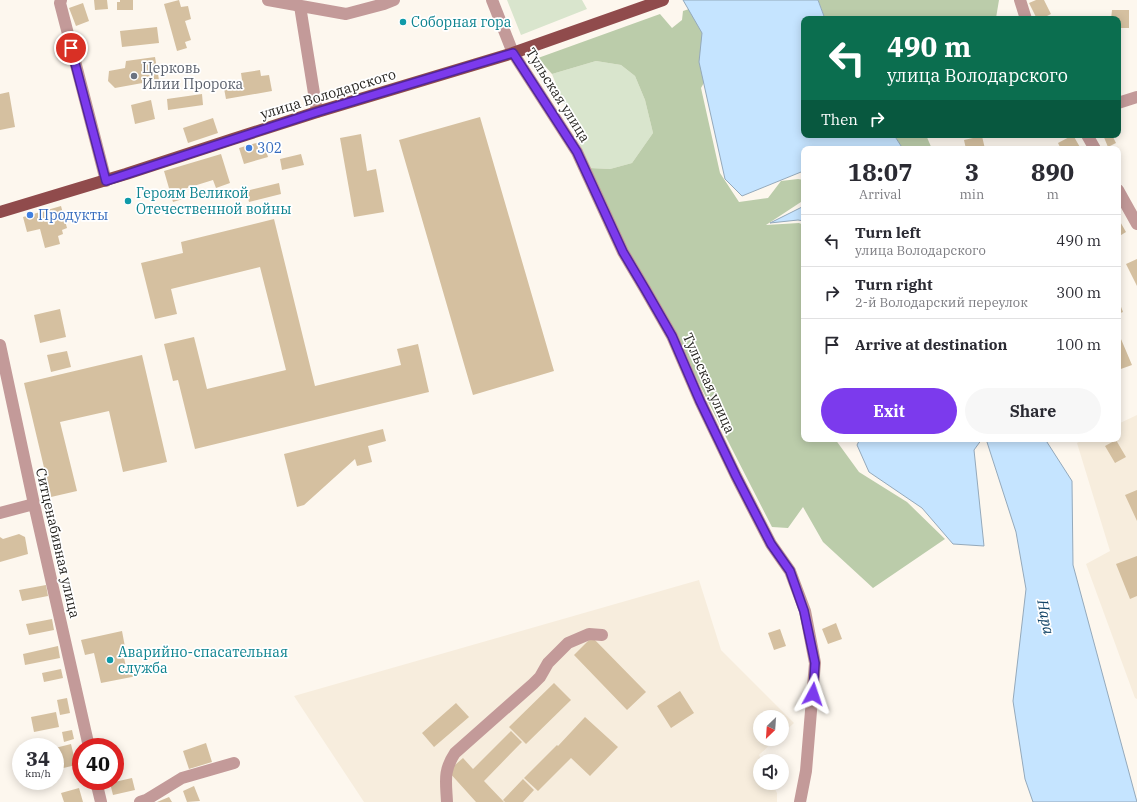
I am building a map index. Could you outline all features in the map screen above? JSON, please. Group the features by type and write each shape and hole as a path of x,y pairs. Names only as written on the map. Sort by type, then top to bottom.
{"main road":[{"name":"улица Володарского","path":"0,212 106,181 317,112 513,53 664,0"}],"street":[{"path":"268,0 346,14 394,0"},
{"name":"Тульская улица","path":"492,0 513,53 577,152 623,252 672,336 700,401 736,476 771,544 790,571 804,611 815,663 806,771 800,802"},
{"path":"1020,0 1025,16"},
{"path":"61,2 106,181"},
{"path":"300,6 317,112"},
{"path":"1121,102 1137,97"},
{"path":"1121,195 1137,224"},
{"name":"Ситценабивная улица","path":"0,345 87,738"},
{"path":"0,513 34,504"},
{"path":"447,802 446,774 450,761 455,753 533,684 540,677 548,663 568,643 589,634 602,635"},
{"path":"140,802 146,800 182,778 234,763"},
{"path":"98,790 101,802"}],"shaded area":[{"path":"1137,415 1137,699 1135,698 1086,564 1110,551 1077,443 1121,442 1121,423"},
{"path":"699,580 721,650 781,710 753,710 753,746 769,746 760,754 753,754 753,790 776,790 777,802 364,802 294,696"},
{"path":"789,718 794,723 789,728"}],"green space":[{"path":"507,0 582,0 587,9 521,35"},
{"path":"818,0 999,0 996,16 824,16"},
{"path":"710,2 715,63 701,88 720,173 739,202 768,198 781,181 801,180 801,202 766,225 801,224 801,442 837,442 859,472 907,502 945,539 873,588 823,542 803,507 788,528 772,527 652,290 620,239 589,168 610,169 632,163 653,133 645,100 635,76 621,65 596,61 552,74 538,58 660,14 672,28 682,20 683,11"},
{"path":"596,61 621,65 635,76 645,100 653,133 632,163 610,169 589,168 552,74"},
{"path":"896,138 927,138 931,146 901,146"}],"water":[{"path":"683,0 818,0 824,16 801,16 801,138 896,138 901,146 801,146 801,172 742,196 725,179 699,62 702,33"},
{"path":"801,208 801,220 770,223"},
{"path":"858,442 980,442 974,450 984,546 953,544 922,508 869,472 857,445"},
{"name":"Нара","path":"987,442 1047,442 1072,481 1073,565 1137,802 1033,802 1025,779 1013,701 1026,589 1016,532"}],"building":[{"path":"94,0 107,0 108,9 95,10"},
{"path":"120,0 133,0 133,10 117,10 117,2 120,2"},
{"path":"179,0 181,7 188,6 191,19 185,21 191,40 185,42 187,48 177,51 164,4"},
{"path":"1036,0 1044,0 1051,14 1047,16 1036,16 1029,3"},
{"path":"83,3 89,21 76,26 69,8"},
{"path":"1112,10 1129,10 1129,28 1121,28 1121,16 1111,16"},
{"path":"157,27 159,43 122,47 120,31"},
{"name":"Церковь Илии Пророка","path":"155,57 159,80 115,88 108,81 109,71 125,68 126,61"},
{"path":"260,70 261,76 269,75 272,91 226,99 223,83 242,80 241,73"},
{"path":"9,92 15,127 0,130 0,94"},
{"path":"202,94 203,105 168,110 167,99"},
{"path":"151,100 155,119 135,124 131,105"},
{"path":"480,117 554,371 473,395 399,140"},
{"path":"213,118 218,133 188,143 183,128"},
{"path":"361,134 367,171 376,169 384,212 354,217 340,138"},
{"path":"982,138 984,146 965,146 964,140"},
{"path":"1067,138 1075,138 1079,146 1060,146 1058,143"},
{"path":"1104,138 1114,138 1116,143 1108,146"},
{"path":"263,141 268,157 244,164 239,148"},
{"path":"221,154 230,183 216,188 213,180 184,189 186,198 173,202 164,171"},
{"path":"301,154 304,165 282,170 280,159"},
{"path":"279,183 281,194 249,202 246,191"},
{"path":"61,206 67,228 62,230 63,234 58,236 60,244 45,248 40,229 27,232 23,217"},
{"path":"274,219 315,386 401,365 397,349 418,344 429,392 195,449 178,380 173,381 164,344 194,337 207,389 286,370 260,267 171,289 177,314 155,319 141,263 183,253 181,242"},
{"path":"1121,223 1126,232 1121,235"},
{"path":"1137,259 1137,286 1126,264"},
{"path":"60,309 66,337 40,343 34,315"},
{"path":"1121,339 1132,365 1121,369"},
{"path":"67,351 71,367 51,372 47,355"},
{"path":"142,355 167,462 123,472 109,411 60,422 77,491 51,497 24,383"},
{"path":"383,429 386,441 368,446 372,462 357,466 355,459 304,505 297,507 284,454"},
{"path":"1112,442 1117,442 1126,457 1115,463 1105,446"},
{"path":"1137,490 1137,521 1125,495"},
{"path":"19,534 25,537 28,554 0,562 0,537 3,539"},
{"path":"1137,556 1137,596 1130,599 1116,564"},
{"path":"46,585 48,596 22,601 19,590"},
{"path":"52,619 54,630 29,635 26,624"},
{"path":"836,623 842,639 828,644 822,629"},
{"path":"780,629 786,646 774,650 768,633"},
{"path":"122,631 125,647 122,648 126,667 135,665 137,676 101,683 94,653 85,655 81,640"},
{"path":"592,637 646,692 627,710 574,655"},
{"path":"58,646 60,658 25,665 23,654"},
{"path":"61,669 63,678 44,682 42,673"},
{"path":"554,683 571,700 526,744 509,727"},
{"path":"680,691 694,713 671,728 657,706"},
{"path":"67,698 70,713 60,715 57,700"},
{"path":"456,703 469,717 434,747 422,733"},
{"path":"56,712 59,727 34,732 31,717"},
{"path":"585,717 618,747 590,776 571,758 538,791 524,778 557,745 558,746"},
{"path":"72,730 74,738 64,742 62,732"},
{"path":"511,731 522,742 484,781 504,802 476,802 448,771 463,758 473,769"},
{"path":"206,743 212,762 189,769 183,751"},
{"path":"71,744 72,766 64,768 64,746"},
{"path":"132,778 135,790 113,795 112,790 124,790 124,780"},
{"path":"523,779 534,790 523,802 505,802 503,800"},
{"path":"194,786 200,801 187,802 183,791"},
{"path":"72,790 80,790 83,802 64,802 61,793"},
{"path":"169,797 172,802 157,802"}],"place":[{"name":"Соборная гора","path":"403,22"},
{"name":"Церковь Илии Пророка","path":"134,76"},
{"name":"302","path":"249,148"},
{"name":"Героям Великой Отечественной войны","path":"128,201"},
{"name":"Продукты","path":"30,215"},
{"name":"Аварийно-спасательная служба","path":"110,660"}],"route":[{"path":"71,48 106,181 317,112 513,53 577,152 623,252 672,336 700,401 736,476 771,544 790,571 804,611 815,663 813,694"}]}
